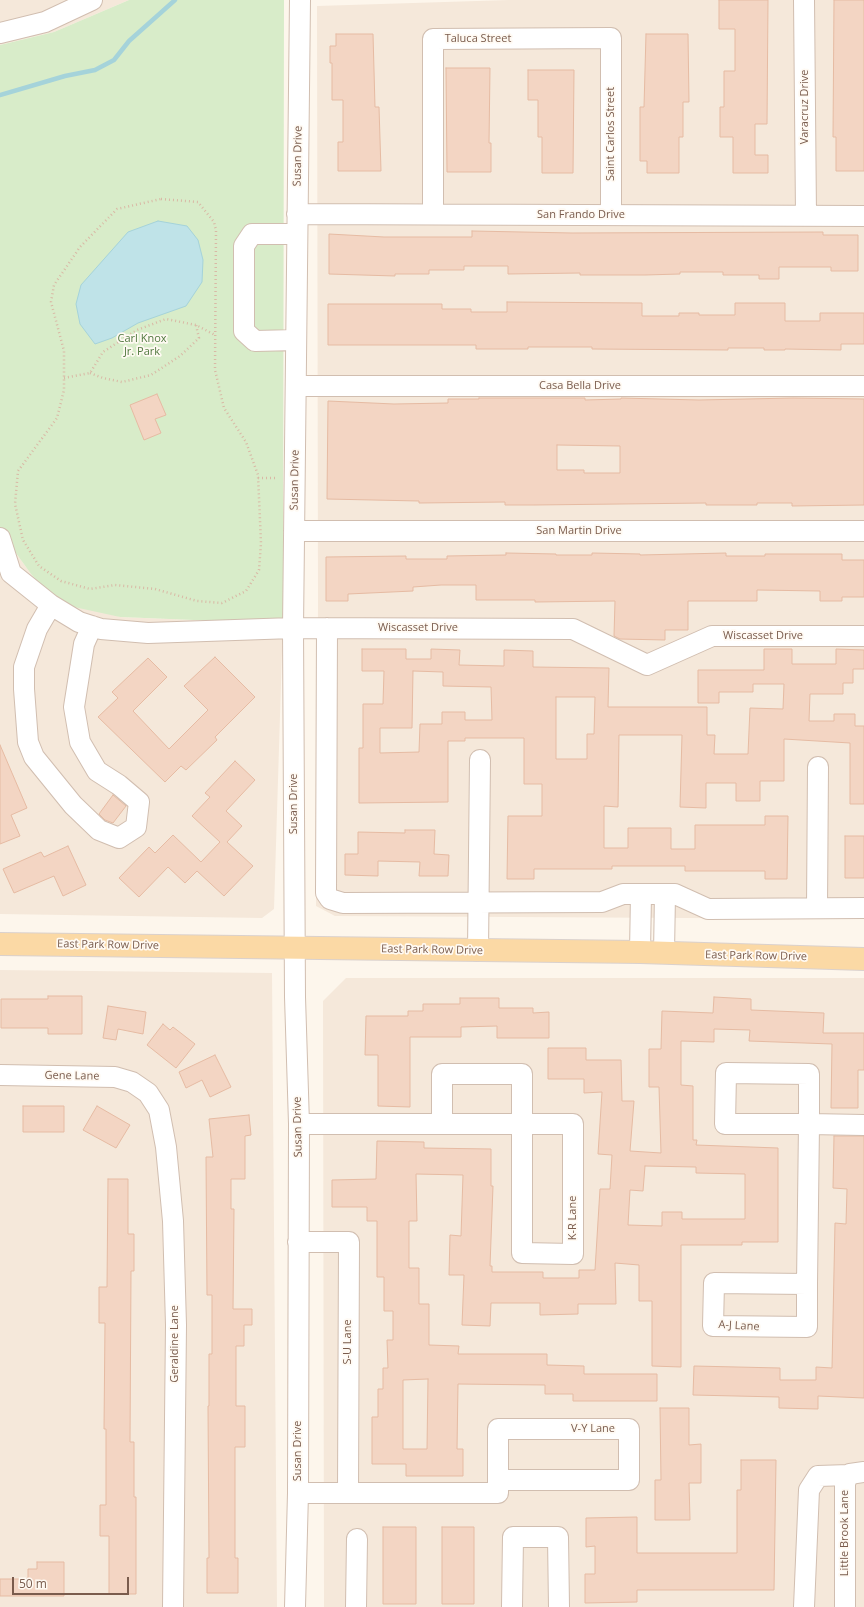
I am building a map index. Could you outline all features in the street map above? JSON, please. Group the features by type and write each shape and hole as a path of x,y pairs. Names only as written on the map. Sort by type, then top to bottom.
{"main road":[{"name":"East Park Row Drive","path":"0,944 640,952 864,959"}],"street":[{"path":"0,33 44,22 92,0"},
{"name":"Susan Drive","path":"295,1607 298,1493 299,1124 293,628 300,0"},
{"name":"Varacruz Drive","path":"804,0 806,215"},
{"name":"Taluca Street","path":"433,214 433,39 611,38 611,53"},
{"name":"Saint Carlos Street","path":"611,53 611,216"},
{"name":"San Frando Drive","path":"296,340 255,340 244,331 244,246 252,234 297,224 433,214 864,216"},
{"name":"Casa Bella Drive","path":"296,386 864,386"},
{"name":"San Martin Drive","path":"294,531 864,531"},
{"name":"Wiscasset Drive","path":"1,549 11,573 51,605 79,622 101,629 148,633 293,628 574,629 647,666 712,636 864,636"},
{"path":"51,605 37,628 24,667 28,742 34,757 73,805 99,830 119,838 136,827 139,802 119,785 98,771 80,742 74,707 84,644 92,626"},
{"path":"322,628 326,893 330,899 343,903 602,902 623,894 675,894 708,908 864,908"},
{"path":"478,951 480,760"},
{"path":"817,908 818,767"},
{"path":"640,952 641,894"},
{"path":"664,953 665,894"},
{"name":"A-J Lane","path":"807,1284 714,1283 713,1326 807,1327 807,1284 809,1124 810,1074 726,1073 725,1124 809,1124 864,1125"},
{"path":"442,1124 442,1074 522,1074 522,1124"},
{"name":"Gene Lane","path":"0,1075 115,1077 132,1082 140,1088"},
{"name":"Geraldine Lane","path":"140,1088 148,1093 159,1110 166,1147 173,1221 176,1325 173,1607"},
{"name":"K-R Lane","path":"299,1124 442,1124 522,1124 573,1124 573,1254 522,1254 522,1124"},
{"name":"S-U Lane","path":"298,1242 349,1242 348,1493"},
{"name":"V-Y Lane","path":"298,1493 498,1493 498,1480 498,1429 629,1429 629,1480 498,1480"},
{"path":"804,1607 809,1490 818,1476 856,1474"},
{"name":"Little Brook Lane","path":"845,1607 845,1482 856,1474"},
{"path":"512,1607 513,1537 558,1537 559,1607"},
{"path":"356,1607 357,1539"}],"path":[{"path":"161,199 198,202 214,222 216,230 215,334 215,370 224,408 246,442 258,475 260,543 259,570 246,591 222,603 197,601 156,588 116,585 90,589 61,582 39,566 22,540 15,504 18,471 57,418 64,390 64,351 51,302 54,285 80,247 117,209 161,199"},
{"path":"90,373 103,352 137,330 166,319 196,325 215,334"},
{"path":"64,378 90,373 122,382 151,375 180,356 199,338 196,325"}],"shaded area":[{"path":"0,0 129,0 54,32 0,45"},
{"path":"509,0 864,0 864,919 335,916 316,906 318,606 317,6"},
{"path":"0,531 31,574 44,589 120,617 242,622 283,619 274,909 262,918 0,914"},
{"path":"0,970 272,973 277,1607 0,1607"},
{"path":"346,978 864,978 864,1607 324,1607 323,1001"}],"green space":[{"name":"Carl Knox Jr. Park","path":"129,0 284,0 283,619 243,622 120,617 74,607 44,589 31,574 0,531 0,45 54,32"}],"water":[{"path":"158,221 187,226 198,240 203,260 202,282 186,306 138,323 112,338 95,344 80,324 76,304 81,285 128,232"}],"building":[{"path":"719,0 768,0 767,124 755,124 755,155 768,155 768,173 733,173 733,137 720,137 720,107 724,107 724,71 735,71 735,29 719,29"},
{"path":"834,0 864,0 864,171 836,171 836,137 833,137"},
{"path":"336,34 373,34 375,107 379,107 381,171 338,171 338,142 343,142 343,100 332,100 332,63 330,63 330,46 336,46"},
{"path":"646,34 688,34 689,102 683,102 683,137 679,137 679,173 647,173 647,161 640,161 640,107 644,107"},
{"path":"446,68 490,68 489,143 491,143 491,172 447,172"},
{"path":"528,70 574,70 573,173 542,173 542,137 538,137 538,100 528,100"},
{"path":"472,231 572,233 823,232 823,235 858,235 858,271 831,271 831,267 779,267 779,279 759,279 759,275 723,275 723,272 680,272 680,274 645,275 580,275 580,273 508,274 508,266 464,266 464,270 429,270 429,274 395,274 395,276 329,274 329,234 384,237 472,237"},
{"path":"507,302 642,303 642,316 679,316 679,313 699,313 699,315 735,315 735,303 785,303 785,321 820,321 820,313 864,313 864,344 841,344 841,350 764,350 764,348 728,348 728,350 592,349 592,347 476,349 476,345 328,345 328,304 442,304 442,309 471,309 471,312 507,312"},
{"path":"157,394 166,415 155,419 161,433 144,440 130,405"},
{"path":"448,399 864,399 864,505 792,506 792,503 757,503 757,505 706,505 706,503 505,505 505,502 419,503 419,501 327,499 328,401 394,404 448,403","holes":["557,445 620,446 620,473 584,473 584,470 557,470"]},
{"path":"506,553 592,555 592,553 640,555 726,553 726,556 765,556 765,554 842,554 842,560 864,560 864,597 842,597 842,601 820,601 820,591 757,590 757,601 688,601 688,630 665,630 665,640 620,639 614,636 615,601 535,602 535,600 476,600 476,585 413,587 413,591 348,594 348,601 326,601 326,557 406,556 406,559 447,559 447,556 506,555"},
{"path":"362,649 406,649 406,659 431,659 431,649 460,650 459,665 504,666 504,650 533,651 533,667 609,668 608,707 707,707 707,735 715,735 714,754 748,754 750,708 783,709 784,684 753,684 753,692 719,692 719,703 698,703 698,670 764,670 764,649 792,649 792,664 836,664 836,649 864,650 864,669 853,669 853,683 843,683 843,694 810,694 809,721 834,721 834,714 855,714 855,726 864,726 864,804 850,804 850,743 784,739 784,781 760,781 760,801 736,801 736,783 706,783 706,808 680,807 682,735 619,735 618,807 604,806 604,848 628,848 628,828 671,828 671,849 695,849 695,825 765,825 765,816 788,816 787,879 765,879 765,871 685,871 685,866 612,866 612,869 534,869 534,879 507,879 508,816 542,816 542,784 524,784 524,738 465,738 465,741 448,741 448,802 359,803 359,748 363,748 363,704 383,704 384,671 362,671","holes":["413,671 443,672 443,686 491,687 492,720 465,720 465,712 442,712 442,724 420,724 419,752 380,753 380,728 412,728","556,697 595,697 594,734 587,734 587,759 556,759"]},
{"path":"215,657 255,697 215,737 217,740 186,770 181,766 165,782 98,717 118,698 112,692 148,658 167,677 133,711 169,749 208,710 184,686"},
{"path":"0,745 27,808 11,815 20,836 0,844"},
{"path":"235,761 255,780 226,811 242,826 227,842 253,866 224,896 197,871 185,883 168,867 139,897 119,878 149,847 155,853 173,835 201,862 220,842 192,816 210,797 205,793"},
{"path":"113,795 126,806 113,823 105,820 99,814"},
{"path":"405,830 435,830 434,854 449,855 448,876 419,876 420,862 378,861 378,876 345,875 345,854 358,854 358,832 405,833"},
{"path":"845,836 864,836 864,878 845,878"},
{"path":"68,846 86,885 63,896 54,876 14,893 3,869 41,852 44,857"},
{"path":"48,996 82,996 82,1034 48,1034 48,1028 1,1028 1,999 48,999"},
{"path":"714,997 751,999 751,1010 824,1013 823,1033 864,1033 864,1070 858,1070 858,1108 831,1108 832,1044 749,1041 750,1030 714,1029 714,1042 681,1041 681,1085 693,1086 693,1140 697,1140 696,1145 778,1148 778,1242 742,1242 742,1245 681,1245 681,1367 652,1366 652,1301 639,1301 639,1265 615,1263 616,1304 578,1304 578,1314 540,1315 540,1303 491,1303 490,1326 462,1325 464,1275 449,1275 450,1235 461,1236 463,1175 416,1174 417,1221 409,1221 409,1268 419,1268 419,1304 429,1304 429,1345 459,1346 458,1354 547,1354 547,1365 584,1366 584,1374 657,1374 657,1401 573,1401 573,1394 545,1394 545,1385 458,1384 457,1449 463,1449 463,1476 406,1476 406,1464 372,1464 372,1417 378,1417 378,1389 383,1389 383,1368 388,1368 387,1340 393,1340 393,1311 384,1311 384,1277 377,1277 377,1221 367,1221 367,1207 332,1207 332,1180 376,1179 377,1141 424,1142 424,1148 491,1149 491,1186 493,1186 490,1266 492,1266 492,1272 543,1272 543,1278 579,1278 579,1270 595,1270 600,1189 610,1189 612,1155 598,1154 602,1092 584,1093 584,1079 548,1079 548,1048 586,1048 586,1060 621,1060 622,1101 634,1101 630,1151 661,1153 659,1087 649,1087 649,1049 661,1049 662,1011 713,1013","holes":["645,1166 696,1167 696,1173 745,1174 745,1219 682,1219 682,1212 662,1212 662,1226 628,1225 630,1190 643,1191","428,1379 427,1449 403,1449 403,1380"]},
{"path":"460,998 499,998 499,1008 533,1008 533,1013 549,1012 549,1038 497,1038 497,1026 461,1027 461,1037 410,1037 410,1107 378,1106 378,1055 365,1055 366,1016 408,1016 408,1011 423,1011 423,1004 460,1004"},
{"path":"108,1006 146,1012 143,1034 118,1029 116,1040 103,1038"},
{"path":"163,1024 170,1030 173,1027 195,1044 176,1068 147,1045"},
{"path":"215,1055 231,1087 210,1097 202,1080 186,1088 179,1072"},
{"path":"23,1106 64,1106 64,1132 23,1132"},
{"path":"97,1106 130,1125 116,1148 83,1130"},
{"path":"249,1115 251,1135 245,1136 245,1179 231,1179 231,1209 234,1209 233,1309 252,1309 252,1325 244,1325 244,1346 236,1346 236,1406 245,1406 245,1447 235,1447 235,1558 238,1558 238,1593 207,1593 207,1558 209,1558 208,1406 209,1354 212,1354 212,1295 207,1295 206,1157 213,1157 209,1119"},
{"path":"834,1136 864,1136 864,1398 818,1396 818,1409 779,1408 779,1397 693,1395 694,1366 780,1368 780,1380 816,1380 816,1367 832,1368 835,1223 846,1224 847,1189 833,1188"},
{"path":"108,1179 128,1179 128,1234 134,1234 134,1271 131,1271 130,1442 134,1442 134,1497 136,1497 136,1594 109,1594 109,1536 100,1536 100,1505 106,1505 106,1429 104,1429 105,1323 99,1323 99,1287 107,1287"},
{"path":"660,1408 689,1408 689,1445 701,1444 701,1483 689,1483 690,1520 655,1520 655,1480 661,1480"},
{"path":"741,1460 776,1460 774,1590 637,1590 637,1602 585,1603 585,1574 595,1574 595,1546 586,1547 586,1518 637,1517 637,1553 737,1553 737,1490 741,1490"},
{"path":"383,1527 416,1527 416,1604 383,1604"},
{"path":"442,1527 474,1527 474,1604 442,1604"},
{"path":"37,1562 64,1562 64,1596 0,1596 0,1579 28,1579 28,1569 37,1569"}],"waterway":[{"path":"0,95 65,76 95,70 114,60 129,41 175,0"}]}
